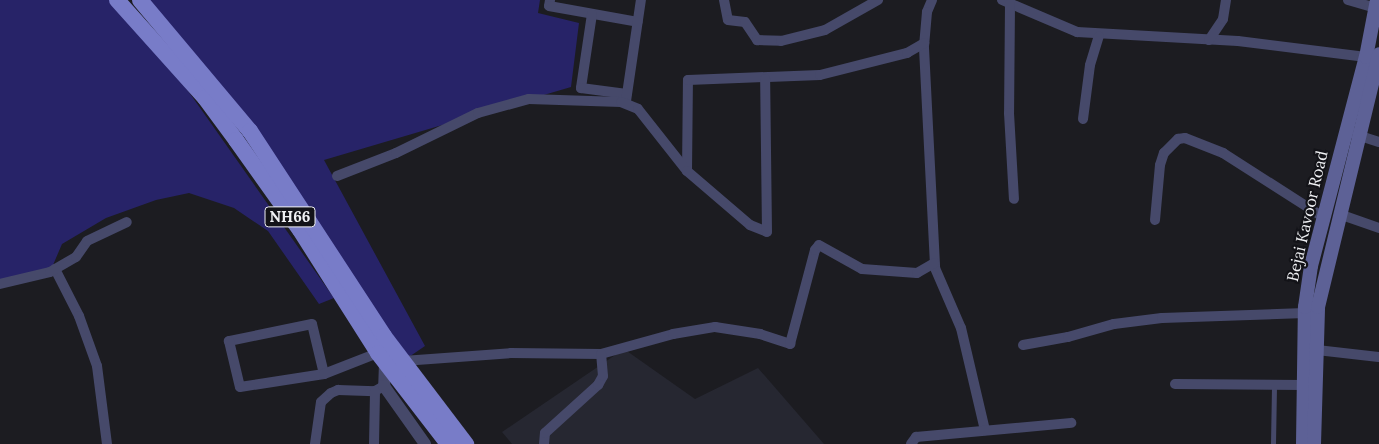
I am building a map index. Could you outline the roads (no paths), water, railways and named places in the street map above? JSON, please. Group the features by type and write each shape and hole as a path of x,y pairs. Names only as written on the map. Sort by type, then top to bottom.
{"highway":[{"name":"NH66","path":"117,0 205,98 300,230 382,358 448,444"},
{"name":"NH66","path":"140,0 250,132 403,361 466,444"}],"main road":[{"name":"Bejai Kavoor Road","path":"1302,444 1304,314 1311,266 1324,217 1352,133 1372,56 1374,14 1377,0"},
{"name":"Bejai Kavoor Road","path":"1314,444 1318,307 1339,214 1352,133"}],"street":[{"path":"550,0 549,6 638,22"},
{"path":"626,99 641,0"},
{"path":"724,0 728,20 745,22 757,40 781,41 825,30 878,0"},
{"path":"932,0 927,12 924,43 934,263 961,328 985,430"},
{"path":"1209,40 1223,19 1226,0"},
{"path":"1348,0 1372,7 1374,14"},
{"path":"1014,199 1009,113 1006,2 1055,25 1099,36 1209,40 1372,56"},
{"path":"592,14 581,88 626,99 638,109 687,171 750,225 767,232 765,79"},
{"path":"1083,119 1090,65 1099,36"},
{"path":"687,171 688,80 765,79 820,75 907,53 924,43"},
{"path":"337,176 396,153 478,113 528,99 626,99"},
{"path":"1352,133 1379,142"},
{"path":"1155,220 1160,165 1164,153 1178,139 1185,138 1223,153 1324,217"},
{"path":"1339,214 1379,228"},
{"path":"0,284 16,282 55,269 76,257 88,241 126,222"},
{"path":"403,361 511,353 600,354 673,334 716,327 760,334 790,344 815,250 819,245 862,269 917,273 934,263"},
{"path":"55,269 79,316 97,366 107,444"},
{"path":"1023,345 1068,338 1114,324 1162,318 1304,314"},
{"path":"324,374 312,324 229,341 240,387 324,374 382,358 374,444"},
{"path":"1317,350 1379,357"},
{"path":"544,444 544,433 598,384 603,376 600,354"},
{"path":"1175,384 1304,385"},
{"path":"315,444 321,402 330,393 338,390 379,389"},
{"path":"379,389 425,444"},
{"path":"911,444 916,437 1071,422"}],"lane":[{"path":"1273,444 1274,385"}]}
